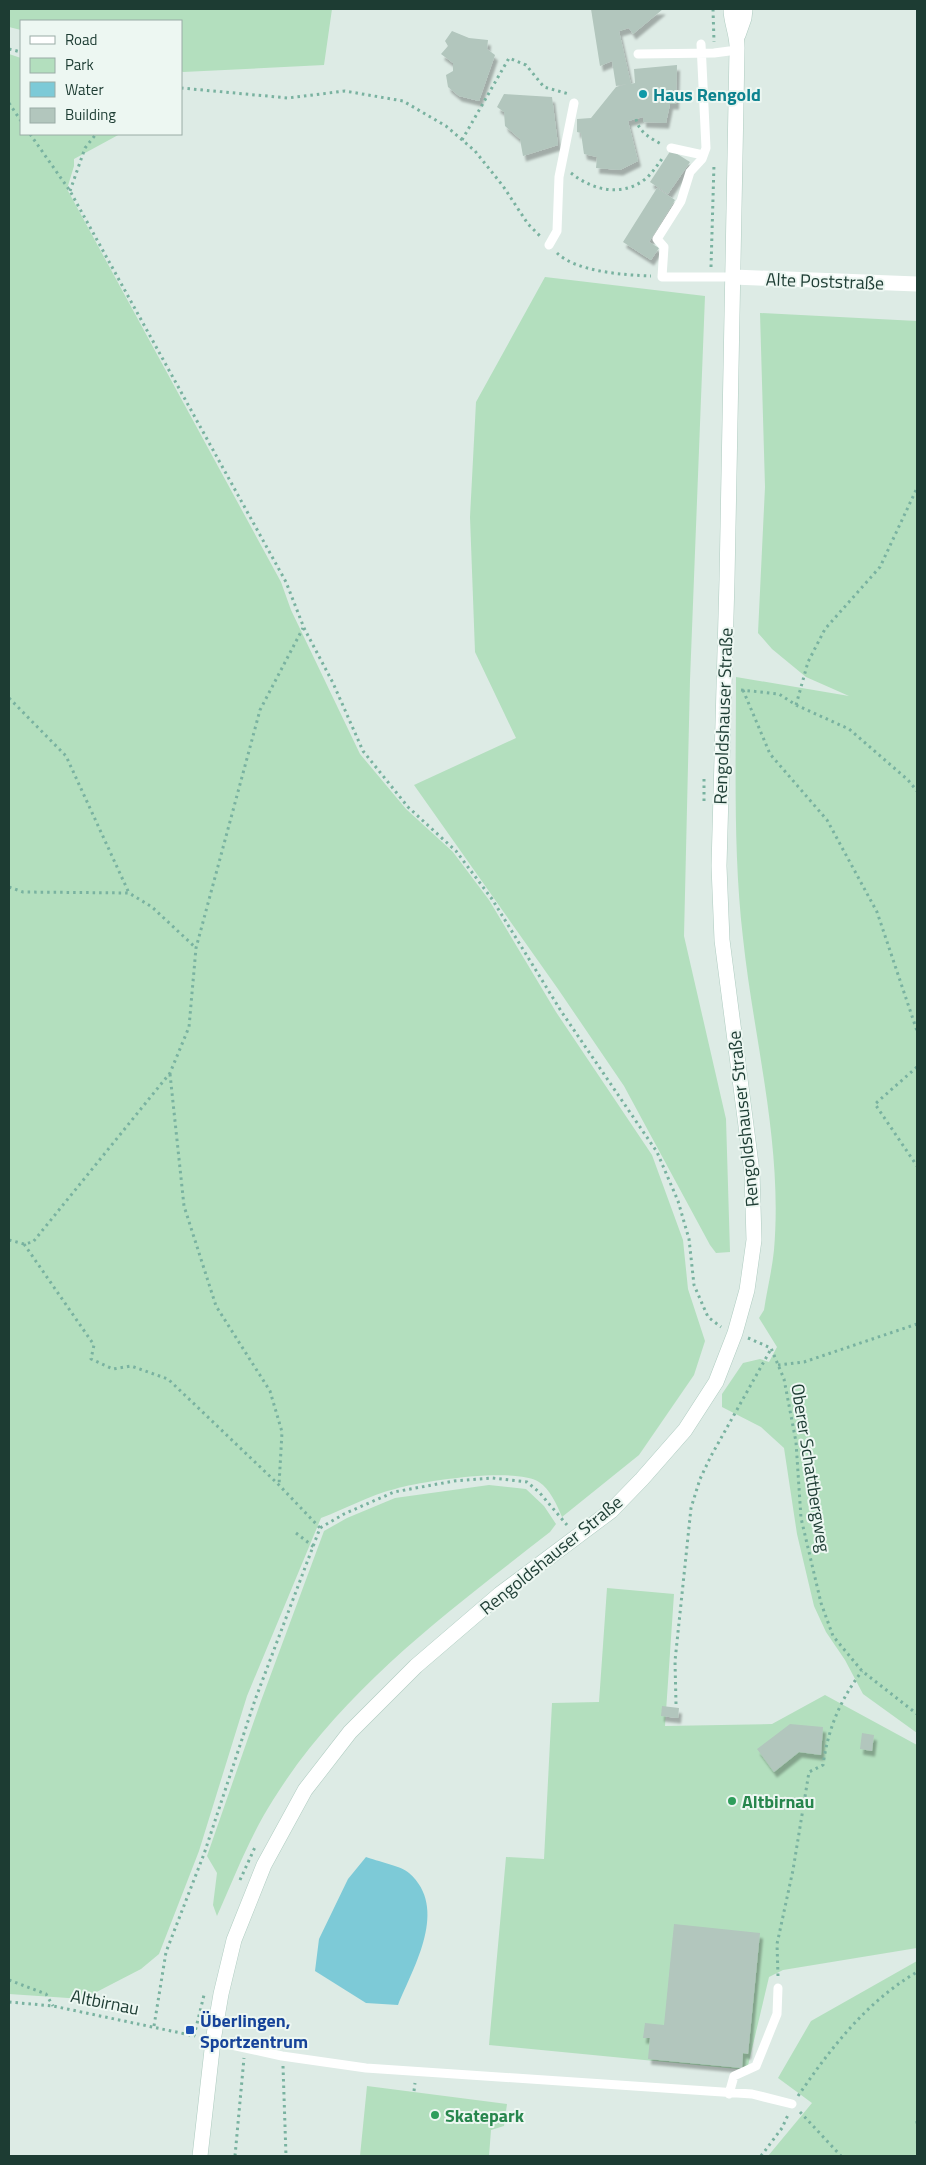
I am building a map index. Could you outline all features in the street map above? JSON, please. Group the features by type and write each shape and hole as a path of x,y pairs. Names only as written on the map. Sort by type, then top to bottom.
{"street":[{"path":"731,9 731,18 737,43"},
{"path":"737,43 745,9"},
{"name":"Rengoldshauser Straße","path":"200,2156 213,2041 221,1994 234,1940 264,1865 305,1790 350,1732 416,1666 500,1594 604,1516 642,1479 685,1430 716,1382 729,1330 748,1290 754,1240 752,1172 722,940 719,866 731,394 737,43"},
{"name":"Alte Poststraße","path":"733,277 917,284"}],"lane":[{"path":"638,54 737,43"},
{"path":"701,48 706,148 704,155 690,172 681,201 658,239 664,247 662,277 733,277"},
{"path":"549,245 557,231 558,177 574,103"},
{"path":"671,148 704,155"},
{"path":"729,2094 734,2076 756,2066 777,2014 778,1988"},
{"path":"213,2041 282,2056 366,2068 729,2094 752,2094 792,2104"}],"path":[{"path":"713,9 714,46"},
{"path":"462,140 509,58 526,64 544,87 572,95 574,103"},
{"path":"182,88 288,98 345,91 404,101 446,126 474,151 503,186 528,224 565,261 617,275 662,277"},
{"path":"9,103 20,120"},
{"path":"561,165 577,178 596,187 623,189 645,179 671,148 648,138 636,119"},
{"path":"31,135 70,191 286,582 304,628 333,683 364,752 408,807 456,851 492,899 561,1011 657,1152 678,1201 689,1239 694,1285 708,1317 729,1330 771,1348 711,1456 700,1479 691,1508 675,1661 676,1704"},
{"path":"70,191 85,148 95,135"},
{"path":"796,705 808,662 825,629 880,567 917,488"},
{"path":"9,1240 24,1244 33,1242 170,1073 189,1027 196,948 260,710 304,628"},
{"path":"917,791 908,780 849,729 796,705 779,694 743,690 770,754 827,820 877,912 917,1031"},
{"path":"9,698 66,756 129,893"},
{"path":"9,887 23,892 129,893 152,907 196,948"},
{"path":"917,1066 875,1104 917,1166"},
{"path":"170,1073 184,1206 216,1306 270,1391 282,1432 280,1485"},
{"path":"24,1244 94,1345 91,1359 113,1368 131,1366 168,1379 280,1485 320,1528"},
{"path":"778,1365 804,1362 917,1324"},
{"name":"Oberer Schattbergweg","path":"771,1348 784,1379 796,1442 802,1518 821,1602 833,1636 862,1671 917,1714"},
{"path":"154,2026 166,1952 204,1854 255,1700 320,1528 344,1514 394,1492 492,1478 527,1482 539,1492 568,1527"},
{"path":"296,1533 314,1547"},
{"path":"778,1988 777,1944 793,1870 809,1772 823,1765 826,1742 843,1696 862,1671"},
{"path":"761,2156 782,2128 792,2104 828,2053 857,2019 898,1983 917,1972"},
{"path":"9,1980 46,1994 53,2006"},
{"name":"Altbirnau","path":"9,2002 53,2006 194,2036"},
{"path":"235,2156 245,2047"},
{"path":"282,2056 286,2156"},
{"path":"792,2104 841,2156"}],"green space":[{"path":"9,9 332,9 324,65 183,72 182,20 20,20 20,30 9,27"},
{"path":"9,54 20,58 20,135 118,135 74,159 74,166 67,189 281,582 291,610 360,754 406,809 453,852 489,900 556,1012 652,1155 683,1240 688,1289 705,1341 694,1375 639,1455 562,1517 550,1493 539,1482 527,1478 490,1476 447,1479 395,1489 367,1498 321,1518 247,1696 199,1851 159,1954 141,1969 83,1999 9,1994"},
{"path":"545,277 705,296 690,680 684,936 726,1119 730,1252 716,1253 710,1245 624,1086 414,785 516,738 475,652 470,517 476,402"},
{"path":"760,313 917,321 917,1733 863,1694 845,1660 826,1632 814,1606 797,1534 784,1448 761,1427 722,1407 722,1394 743,1363 760,1359 769,1362 777,1347 759,1318 764,1310 772,1265 776,1211 771,1132 748,977 740,905 736,808 736,677 849,696 806,677 772,649 758,633 765,487"},
{"path":"489,1485 526,1489 544,1506 556,1524 550,1532 436,1622 364,1687 331,1722 273,1800 243,1857 217,1916 213,1905 217,1873 207,1856 261,1701 324,1531 347,1518 395,1498"},
{"name":"Altbirnau","path":"607,1588 674,1594 665,1726 772,1724 825,1695 917,1745 917,1948 783,1970 769,1977 747,2070 489,2045 506,1857 544,1859 552,1703 599,1702"},
{"path":"917,1961 917,2156 768,2156 812,2103 778,2078 811,2021"},
{"name":"Skatepark","path":"367,2086 507,2104 504,2126 491,2130 489,2156 360,2156"}],"water":[{"path":"366,1857 406,1870 421,1887 426,1903 427,1920 424,1938 398,2005 366,2003 315,1971 319,1939 348,1879"}],"building":[{"path":"591,9 663,9 633,34 629,28 619,31 631,84 635,83 634,69 677,65 676,104 670,104 666,123 643,122 643,117 628,121 638,161 620,170 596,168 597,157 584,154 581,133 577,132 577,119 591,118 616,87 627,84 616,86 612,61 600,66"},
{"path":"452,31 469,38 488,40 487,49 495,55 479,101 459,96 448,87 446,75 453,71 453,63 441,54 448,46 445,41"},
{"path":"504,94 552,97 558,145 523,156 520,139 505,126 504,112 497,107"},
{"path":"671,150 690,162 668,194 650,182"},
{"path":"657,188 675,200 649,242 659,248 651,260 623,242"},
{"path":"662,1706 679,1708 678,1718 661,1716"},
{"path":"790,1724 823,1727 821,1755 799,1752 774,1772 757,1749"},
{"path":"862,1733 874,1735 872,1751 860,1749"},
{"path":"674,1924 760,1933 748,2054 743,2053 742,2068 648,2059 650,2038 643,2038 645,2023 664,2025"}],"place":[{"name":"Haus Rengold","path":"643,94"},
{"name":"Altbirnau","path":"732,1801"},
{"name":"Überlingen, Sportzentrum","path":"190,2030"},
{"name":"Skatepark","path":"435,2115"}]}
